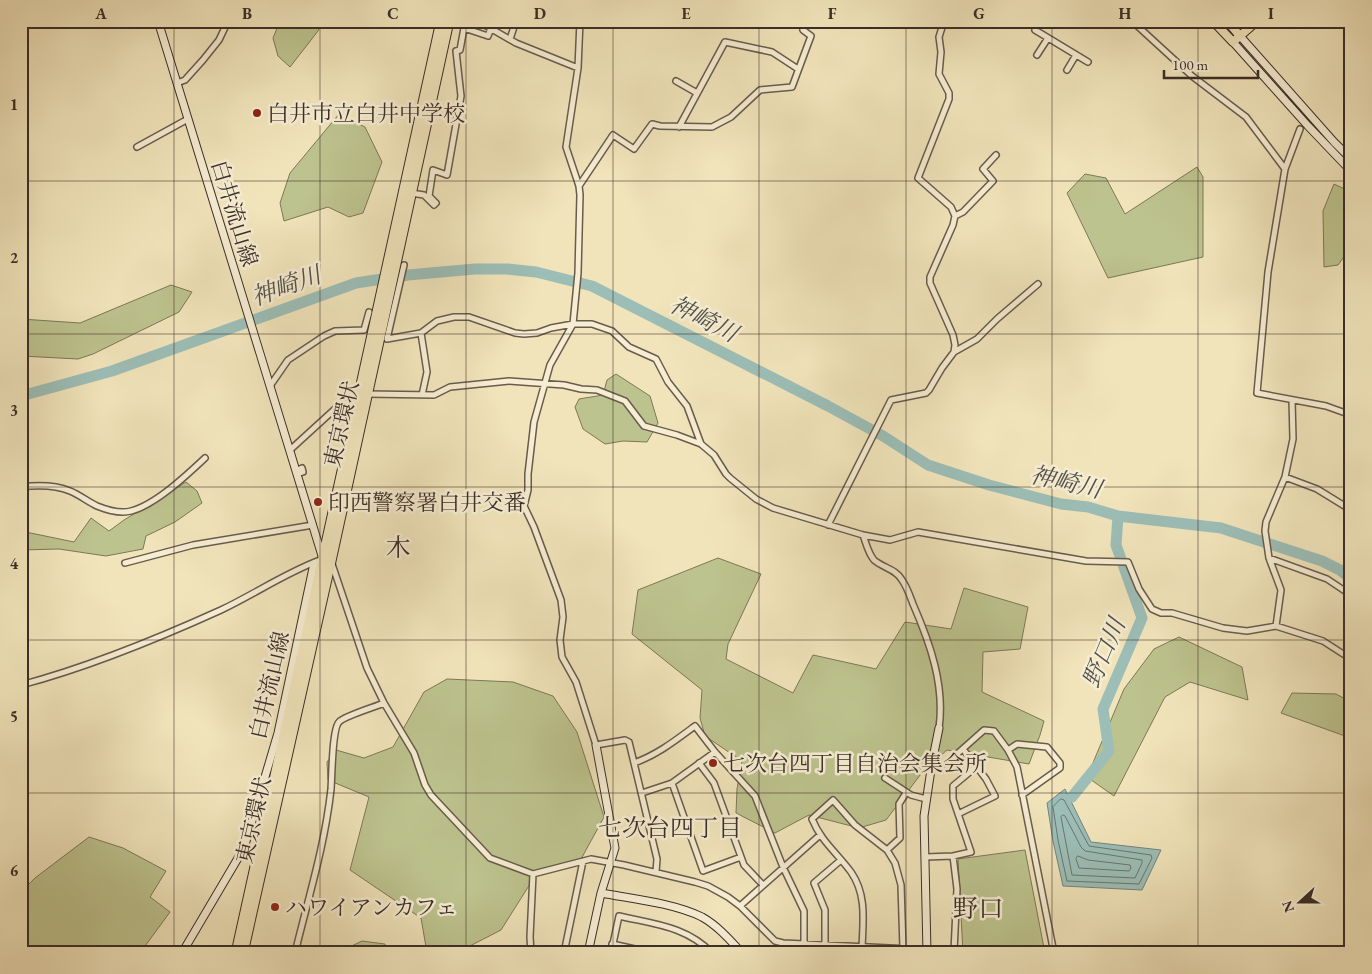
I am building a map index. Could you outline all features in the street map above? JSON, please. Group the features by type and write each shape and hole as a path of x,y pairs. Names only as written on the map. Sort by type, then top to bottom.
{"highway":[{"name":"東京環状","path":"396,265 441,21"},
{"name":"東京環状","path":"327,560 358,398 386,287 396,265 449,21"},
{"name":"東京環状","path":"236,953 260,859 327,560 368,394 386,287"},
{"name":"東京環状","path":"243,953 260,859"}],"main road":[{"name":"白井流山線","path":"158,21 313,525 327,560 313,568 278,733 242,855 182,953"},
{"path":"1213,21 1351,172"},
{"path":"1227,21 1351,159"},
{"path":"1233,42 1256,21"},
{"path":"927,951 926,799 939,728"},
{"path":"588,953 601,893 615,848 596,745"},
{"path":"242,855 260,859"},
{"path":"601,893 678,908 697,915 722,931 741,952"}],"street":[{"path":"177,83 185,80 203,60 219,40 228,21"},
{"path":"478,21 516,44 578,68"},
{"path":"510,39 516,21"},
{"path":"580,21 578,68 566,147 579,186 578,273 573,324 550,365 534,422 528,490 524,506 534,527 561,600 563,618 560,640 562,657 576,682 596,745 625,740 629,742 658,859 656,872"},
{"path":"579,186 613,136 634,149 652,124 679,127 712,127 731,117 760,90 792,87 812,36 802,30 802,21"},
{"path":"944,21 939,37 941,52 939,74 949,93 949,100 918,178 951,207 955,216 953,225 930,277 930,283 954,340 954,352"},
{"path":"1040,21 1035,30 1088,62"},
{"path":"1132,21 1192,76 1246,117 1285,169"},
{"path":"411,193 424,195 434,205 436,203 429,196 433,170 447,175 455,121 461,96 456,51 460,50 464,28 488,36 491,28"},
{"path":"1038,55 1048,38"},
{"path":"679,127 725,42 772,52 798,69"},
{"path":"1067,70 1076,55"},
{"path":"676,81 697,93"},
{"path":"137,147 188,119"},
{"path":"1300,129 1285,169 1268,272 1257,394 1326,406 1351,415"},
{"path":"955,216 963,212 993,181 983,169 996,155"},
{"path":"396,265 400,286 388,339 421,334 437,321 454,317 469,317 515,333 524,334 537,333 573,324 592,324 612,330 629,347 656,359 668,382 687,406 701,444"},
{"path":"828,525 892,400 922,394 930,390 942,368 954,352 977,339 1038,284"},
{"path":"270,386 288,360 324,336 336,331 364,330 369,312"},
{"path":"421,334 427,372 422,395"},
{"path":"290,450 336,408 368,394 434,396 450,387 500,382 564,384 581,389 597,390 625,401 644,426 701,444 714,454 726,474 756,499 773,508 863,535 890,540 918,532 1086,561 1128,562 1139,590 1152,609 1162,613 1172,613 1223,628 1247,631 1276,626 1323,641 1348,657 1351,648"},
{"path":"1276,626 1281,590 1269,558 1265,530 1266,522 1285,477 1292,439 1292,400"},
{"path":"21,487 57,487 70,491 96,506 111,511 131,511 145,506 205,458"},
{"path":"1285,477 1317,489 1351,510"},
{"path":"125,563 193,545 313,525"},
{"path":"863,535 875,560 896,572 903,580 920,619 930,647 940,690 941,718 939,728"},
{"path":"1269,558 1327,579 1351,595"},
{"path":"21,686 71,670 221,610 265,588 297,568 327,560 367,668 384,703 414,752 425,785 431,795 490,858 533,874 591,859 656,872 708,886 740,906 775,941 783,943 954,951 957,888 953,856"},
{"path":"295,953 324,836 336,725 342,719 384,703"},
{"path":"634,763 669,746 695,726 715,752 755,796 783,867 804,911 804,944"},
{"path":"932,763 942,764 948,762 984,730 994,731 1008,750 1017,767 1054,953"},
{"path":"1008,750 1018,744 1047,747 1060,763 1060,768 1022,795"},
{"path":"958,814 995,796 976,766 962,749"},
{"path":"642,793 672,783 715,752"},
{"path":"699,763 714,783 744,865 763,885"},
{"path":"925,857 953,856 971,852 953,799 953,786 976,766"},
{"path":"885,778 906,793 916,798 926,799"},
{"path":"672,783 703,871 741,857"},
{"path":"887,850 900,838 899,804 906,793"},
{"path":"862,948 864,917 862,899 855,880 820,835 812,818 833,800 855,825 887,850 895,863 901,885 902,949"},
{"path":"740,906 820,835"},
{"path":"825,945 825,910 814,884 841,860"},
{"path":"564,953 583,861"},
{"path":"531,953 533,874"},
{"path":"611,953 619,916 688,933 700,941 712,953"},
{"path":"612,944 654,953"}],"green space":[{"path":"280,21 323,21 318,31 290,67 278,56 273,38"},
{"path":"339,114 365,127 382,162 363,213 349,217 328,207 284,221 280,203 290,173"},
{"path":"1197,167 1203,177 1203,257 1108,278 1067,193 1085,174 1106,178 1125,214"},
{"path":"1334,184 1351,192 1351,247 1338,265 1324,267 1323,211"},
{"path":"171,285 192,292 179,312 93,354 78,359 21,356 21,319 80,323"},
{"path":"616,374 650,396 658,423 647,442 623,441 605,444 583,429 575,407 579,399 603,395 607,380"},
{"path":"186,482 197,491 202,503 175,522 146,536 143,549 106,556 59,549 21,550 21,531 74,542 91,518 109,531"},
{"path":"718,558 761,574 728,644 726,659 793,693 813,655 876,669 905,622 951,629 964,588 1028,607 1020,649 983,652 982,692 1044,721 1029,764 947,750 924,770 886,820 859,828 809,815 775,833 736,813 737,789 742,761 705,736 700,718 702,690 632,634 638,590"},
{"path":"1179,637 1242,667 1248,700 1190,682 1165,697 1114,796 1087,777 1124,689 1154,649"},
{"path":"447,679 513,682 553,696 577,732 604,817 580,861 537,873 501,930 464,949 426,947 421,918 350,870 369,797 328,780 327,762 336,750 364,758 393,747 424,692"},
{"path":"1292,693 1336,694 1351,702 1351,739 1281,713"},
{"path":"89,837 123,848 166,871 150,897 170,912 140,953 21,953 21,892 35,878"},
{"path":"1025,850 1045,953 963,953 958,859"},
{"path":"362,941 385,944 385,953 337,953"}],"water":[{"path":"1065,789 1091,842 1161,850 1142,890 1063,886 1047,803"}],"waterway":[{"name":"神崎川","path":"21,396 112,371 356,283 408,275 475,269 507,269 536,272 592,286 828,406 883,436 928,465 989,485 1061,504 1088,507 1118,516 1221,528 1322,561 1340,570 1351,579"},
{"name":"野口川","path":"1072,797 1109,751 1103,709 1142,618 1116,545 1118,516"}],"place":[{"name":"白井市立白井中学校","path":"257,113"},
{"name":"印西警察署白井交番","path":"318,502"},
{"name":"七次台四丁目自治会集会所","path":"713,763"},
{"name":"ハワイアンカフェ","path":"275,907"}],"district":[{"name":"木","path":"398,547"},
{"name":"七次台四丁目","path":"670,828"},
{"name":"野口","path":"978,908"}]}
